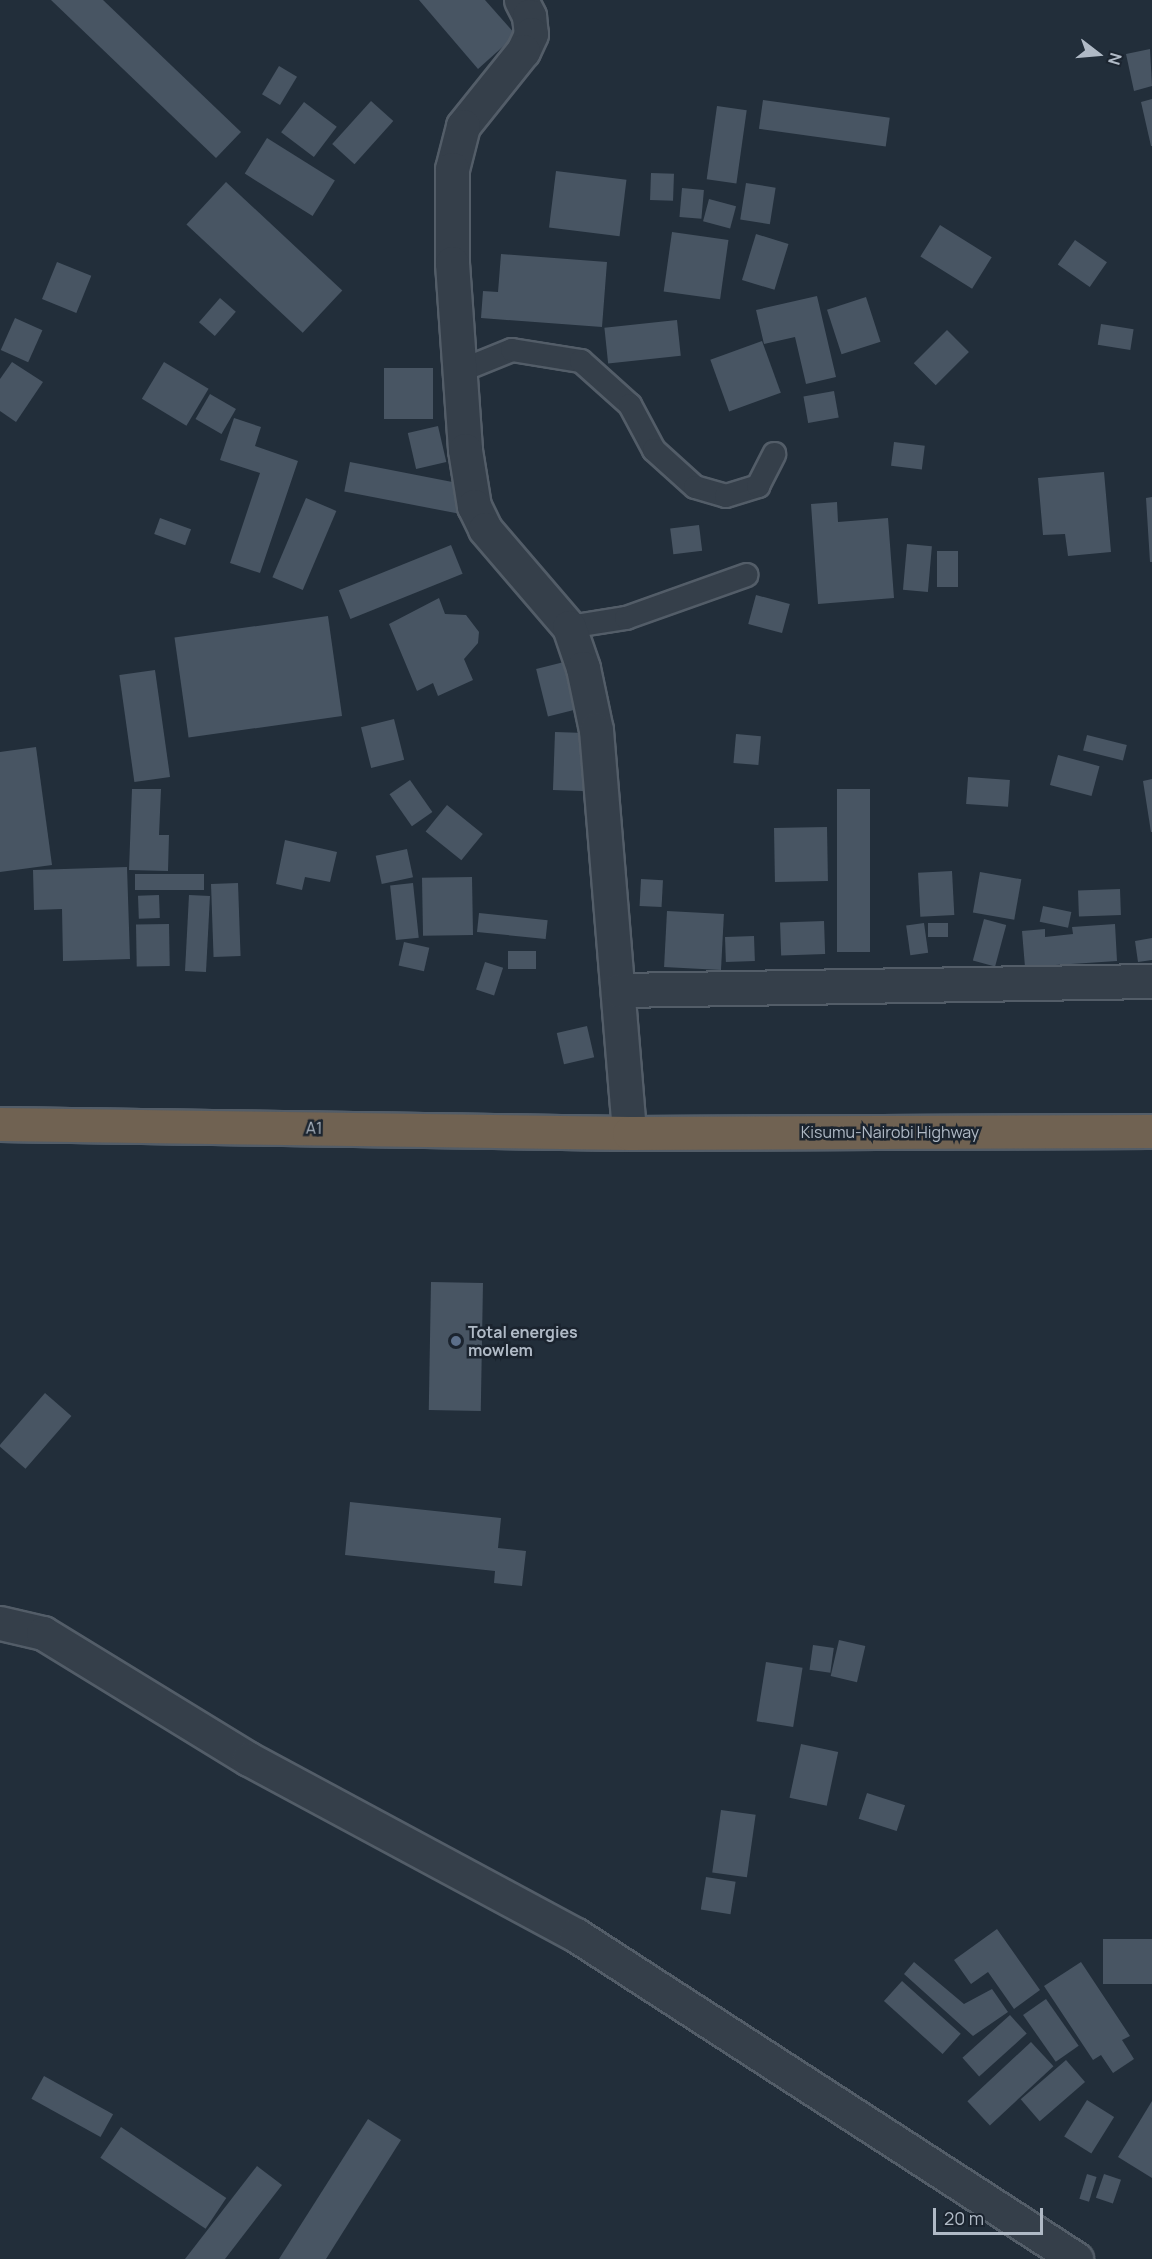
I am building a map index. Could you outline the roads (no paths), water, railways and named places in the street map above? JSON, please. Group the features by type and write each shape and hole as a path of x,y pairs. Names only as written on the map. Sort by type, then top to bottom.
{"highway":[{"name":"A1","path":"0,1124 629,1133"},
{"name":"Kisumu-Nairobi Highway","path":"629,1133 1152,1131"}],"street":[{"path":"521,0 529,16 531,34 524,51 464,126 452,169 452,263 460,371 474,506 498,546 568,627 583,668 596,730 629,1133"},
{"path":"619,990 1152,981"},
{"path":"0,1623 44,1633 249,1759 576,1935 1076,2259"}],"lane":[{"path":"460,371 512,350 581,361 630,405 654,450 695,487 726,496 758,486 774,454"},
{"path":"568,627 626,618 747,575"}],"place":[{"name":"Total energies mowlem","path":"456,1341"}]}
